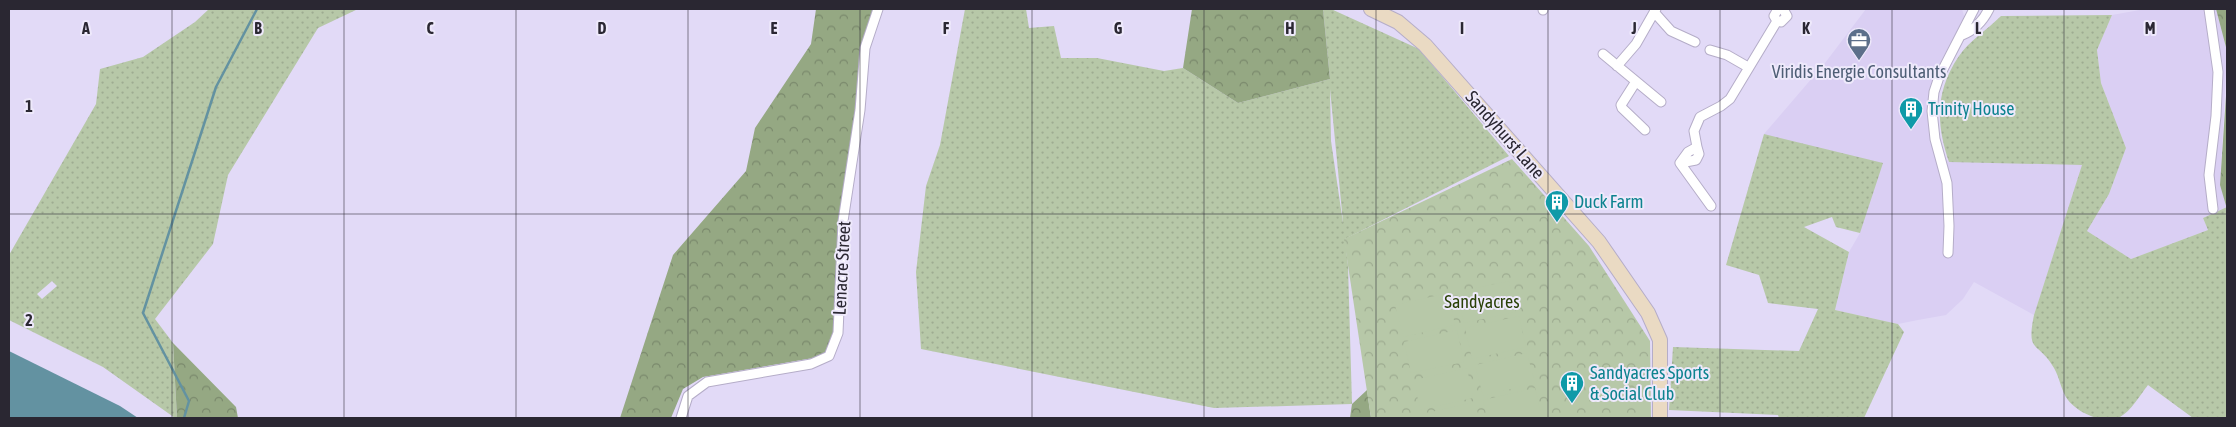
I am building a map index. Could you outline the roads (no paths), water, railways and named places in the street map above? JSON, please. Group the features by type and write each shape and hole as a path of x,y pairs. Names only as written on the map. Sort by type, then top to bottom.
{"street":[{"name":"Lenacre Street","path":"681,418 688,396 707,382 811,364 824,360 834,349 840,317 843,221 860,110 865,48 878,9"},
{"name":"Sandyhurst Lane","path":"1371,9 1405,27 1425,45 1586,227 1615,263 1654,323 1660,340 1660,418"},
{"path":"1948,253 1949,226 1946,182 1935,139 1932,111 1939,77 1974,9"},
{"path":"1962,35 1970,32 1984,19 1990,9"},
{"path":"2209,9 2218,72 2216,116 2209,175 2213,209"},
{"path":"1616,66 1636,44 1655,10 1671,31 1695,42"},
{"path":"1711,206 1680,163 1688,152 1697,147 1694,131 1700,117 1728,100 1777,22 1782,22 1787,18 1779,10"},
{"path":"1710,50 1727,55 1748,67"},
{"path":"1603,54 1635,83 1661,102"},
{"path":"1635,83 1619,103 1645,130"}],"water":[{"path":"9,351 120,406 138,418 9,418"}],"waterway":[{"path":"184,418 189,401 143,313 216,87 257,9"}],"place":[{"name":"Viridis Energie Consultants","path":"1859,61"},
{"name":"Trinity House","path":"1911,130"},
{"name":"Duck Farm","path":"1557,223"},
{"name":"Sandyacres Sports & Social Club","path":"1572,404"}],"park label":[{"name":"Sandyacres","path":"1482,302"}]}
